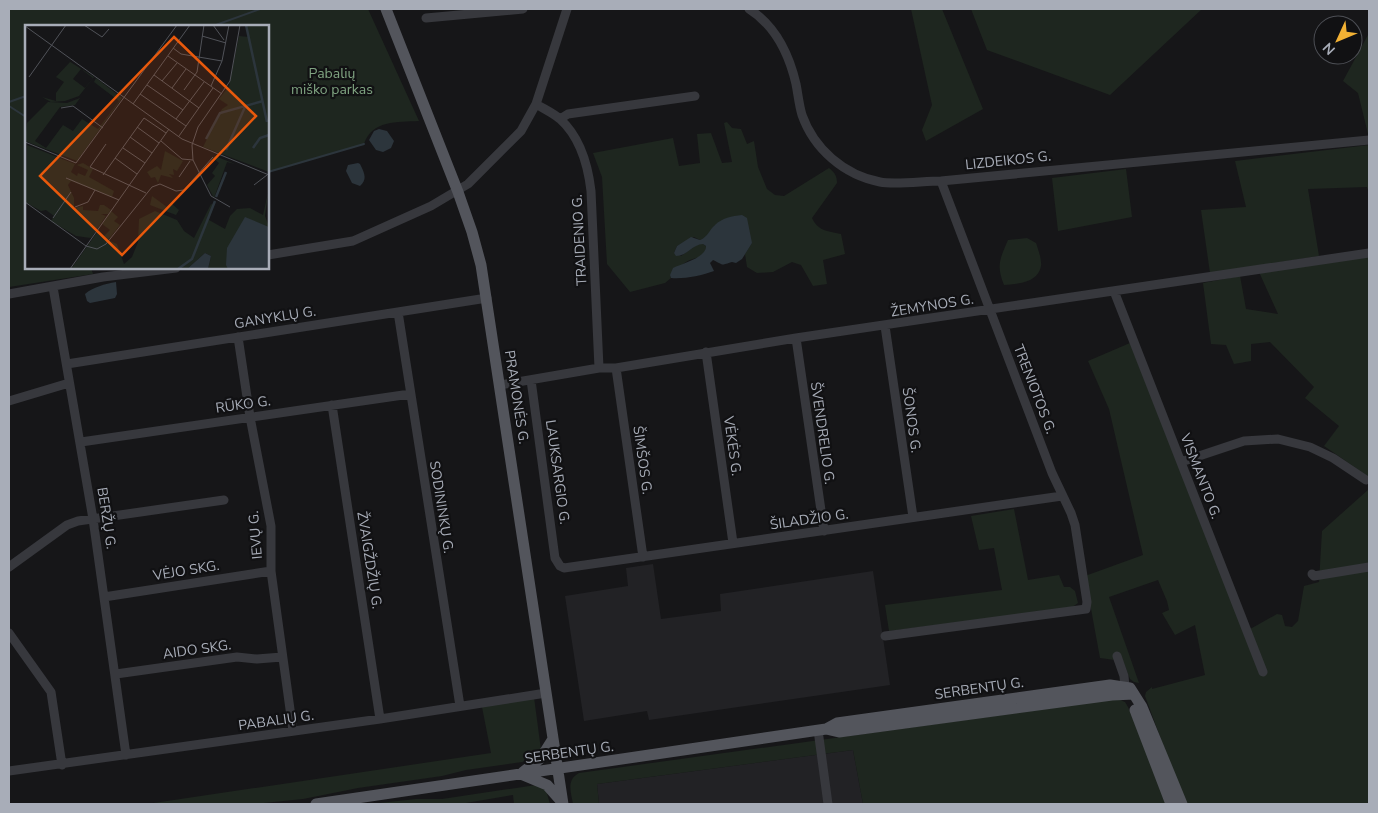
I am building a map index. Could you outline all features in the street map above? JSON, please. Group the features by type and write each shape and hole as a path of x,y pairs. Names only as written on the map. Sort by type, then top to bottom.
{"main road":[{"name":"PRAMONĖS G.","path":"386,9 458,192 477,250 487,298 563,804"},
{"name":"SERBENTŲ G.","path":"316,804 822,729 837,723 864,719 1110,686 1129,692"},
{"path":"1129,692 1171,804"},
{"path":"1129,692 1142,707 1182,804"},
{"path":"520,774 541,758 553,739"},
{"path":"520,774 546,784 563,804"}],"street":[{"path":"426,18 523,9"},
{"path":"269,255 353,241 458,192 468,184 521,130 536,104 567,9"},
{"name":"LIZDEIKOS G.","path":"749,9 771,28 779,39 790,61 802,115 811,133 825,153 838,164 858,175 881,182 941,181 1369,140"},
{"path":"560,119 568,114 695,96"},
{"name":"TRAIDENIO G.","path":"536,104 560,119 576,141 588,171 591,191 599,368"},
{"name":"TRENIOTOS G.","path":"885,636 1086,609 1087,602 1075,526 1052,473 941,181"},
{"name":"ŽEMYNOS G.","path":"500,384 1369,253"},
{"path":"9,294 103,277 168,269"},
{"name":"BERŽŲ G.","path":"54,287 94,519 126,755"},
{"name":"VISMANTO G.","path":"1114,291 1263,672"},
{"name":"GANYKLŲ G.","path":"68,364 487,298"},
{"name":"SODININKŲ G.","path":"398,312 460,706"},
{"name":"ŠONOS G.","path":"885,326 912,517"},
{"name":"IEVŲ G.","path":"238,337 250,417 271,526 272,571 293,731"},
{"name":"ŠVENDRELIO G.","path":"796,338 824,531"},
{"name":"VĖKĖS G.","path":"706,352 732,543"},
{"name":"ŠIMŠOS G.","path":"616,368 643,557"},
{"name":"LAUKSARGIO G.","path":"532,380 555,558 560,566"},
{"path":"9,401 70,383"},
{"name":"RŪKO G.","path":"81,442 410,394"},
{"name":"ŽVAIGŽDŽIŲ G.","path":"332,405 380,719"},
{"path":"1181,462 1244,441 1278,439 1310,447 1333,458 1366,480"},
{"name":"ŠILADŽIO G.","path":"560,566 564,568 643,557 1062,496"},
{"path":"9,567 67,525 78,521 224,500"},
{"path":"1312,574 1314,576 1369,567"},
{"name":"VĖJO SKG.","path":"104,597 272,571"},
{"path":"9,633 50,692 62,765"},
{"name":"AIDO SKG.","path":"116,674 237,656 257,659 282,657"},
{"path":"1117,656 1129,692"},
{"name":"PABALIŲ G.","path":"9,772 380,719 546,693"},
{"path":"822,729 828,804"}],"shaded area":[{"path":"379,129 387,131 394,141 391,148 383,152 376,150 369,140 374,131"},
{"path":"358,163 364,175 364,181 360,186 352,183 346,171 348,165"},
{"path":"742,215 747,218 752,243 742,259 736,263 724,264 713,260 710,263 714,271 692,277 671,278 670,275 673,268 698,257 705,250 706,246 703,244 696,246 676,256 674,253 677,246 691,237 700,240 721,221"},
{"path":"116,282 117,294 115,298 90,303 87,301 85,294 88,292 99,286"},
{"path":"653,564 661,619 721,611 720,594 873,571 890,685 649,720 647,711 584,721 565,596 628,586 626,568"},
{"path":"853,750 863,804 599,804 597,784"}],"green space":[{"name":"Pabalių miško parkas","path":"9,9 368,9 419,121 394,122 379,126 368,136 364,144 269,172 269,25 25,25 25,269 91,269 93,274 9,287"},
{"path":"911,9 942,9 983,109 926,141 922,130 932,105"},
{"path":"971,9 1202,9 1110,95 987,50"},
{"path":"1369,33 1369,138 1358,93 1343,81 1352,65 1363,65 1363,44"},
{"path":"727,122 732,128 741,129 747,144 754,141 758,167 767,189 775,195 784,196 829,168 833,171 837,183 812,218 820,228 841,234 845,254 823,260 827,284 813,286 801,265 792,262 773,272 757,273 747,267 745,254 752,243 715,225 705,238 700,240 694,237 677,246 674,253 681,256 698,244 703,244 706,246 702,255 689,260 670,275 671,278 665,283 630,292 607,264 602,177 593,153 673,138 679,166 700,163 697,134 711,133 722,163 732,162 724,123"},
{"path":"1369,145 1369,194 1367,187 1308,189 1319,256 1210,273 1201,210 1246,207 1235,161"},
{"path":"1126,169 1132,217 1058,231 1052,178"},
{"path":"1027,238 1036,243 1040,254 1041,266 1039,272 1026,282 1004,285 1000,272 1000,262 1008,240"},
{"path":"1369,257 1369,477 1324,446 1339,426 1305,398 1314,387 1270,342 1251,344 1251,361 1234,364 1226,345 1211,344 1203,283 1240,276 1246,309 1278,314 1259,272"},
{"path":"1130,343 1243,630 1252,628 1277,614 1282,615 1285,626 1292,627 1298,621 1304,586 1319,582 1322,531 1369,489 1369,804 1185,804 1145,696 1146,692 1152,687 1152,689 1205,675 1195,625 1175,635 1162,613 1169,610 1158,580 1109,597 1139,683 1130,679 1122,658 1115,660 1100,658 1085,576 1143,555 1109,409 1088,361"},
{"path":"1014,509 1028,580 1059,575 1064,587 1070,587 1075,591 1078,603 1071,608 889,631 885,605 1002,590 994,548 979,550 971,516"},
{"path":"534,697 541,750 537,756 529,761 358,788 303,799 254,804 147,804 491,753 482,707"},
{"path":"1118,699 1125,702 1128,707 1168,804 863,804 853,750 597,784 599,804 573,804 571,795 572,779 579,773"},
{"path":"536,785 546,790 550,804 514,804 513,795 460,804 370,804 416,799 442,799"}],"waterway":[{"path":"216,25 260,9"},
{"path":"9,102 25,96"},
{"path":"9,106 25,116"},
{"path":"269,172 364,144"}]}
